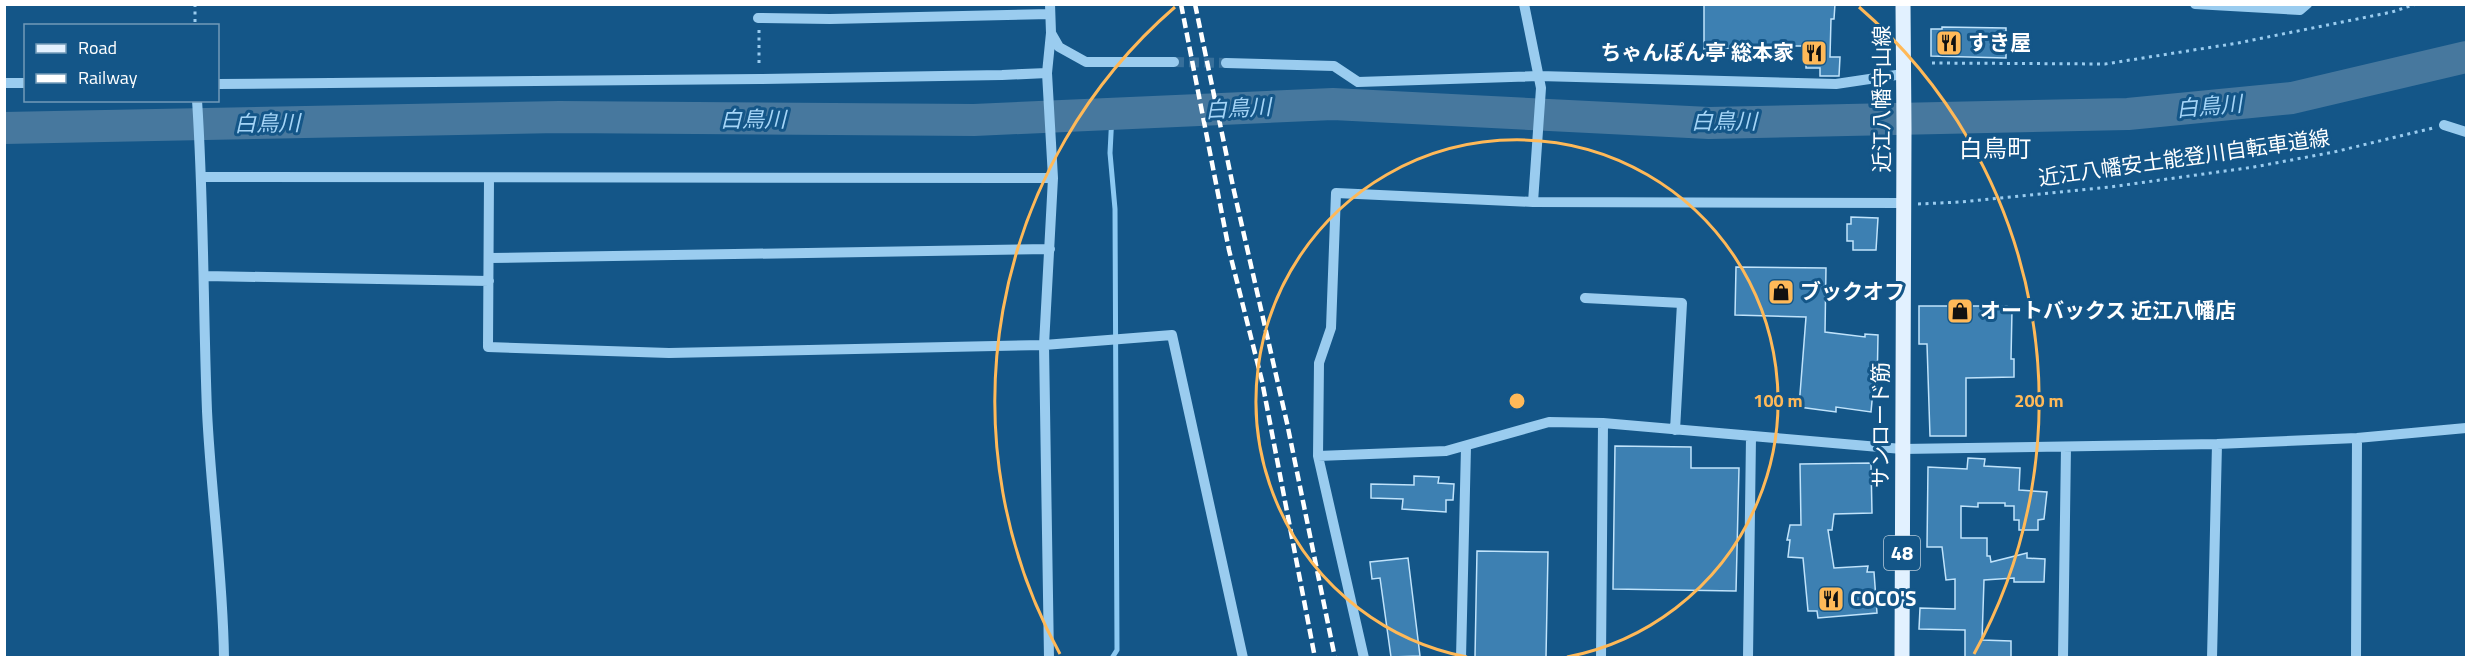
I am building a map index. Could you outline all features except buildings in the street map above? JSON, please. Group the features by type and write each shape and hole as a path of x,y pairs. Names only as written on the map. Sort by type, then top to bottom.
{"main road":[{"name":"近江八幡守山線","path":"1903,4 1903,201"},
{"name":"サンロード筋","path":"1902,657 1903,201"}],"street":[{"path":"1524,4 1541,88 1533,202"},
{"path":"2195,4 2300,10 2307,4"},
{"path":"758,18 830,19 1050,9 1051,33 1047,73 1053,178 1044,345 1050,657"},
{"path":"1051,33 1059,47 1086,62 1174,62"},
{"path":"1226,63 1334,66 1358,82 1539,76 1836,84 1903,80"},
{"path":"219,84 760,79 1047,73"},
{"path":"4,83 24,83"},
{"path":"196,102 202,177 207,413 220,554 224,657"},
{"path":"2444,125 2466,132"},
{"path":"202,177 1053,178"},
{"path":"489,178 488,347 669,353 1044,345 1172,335 1243,657"},
{"path":"1364,657 1318,456 1319,363 1331,328 1336,193 1533,202 1903,201"},
{"path":"490,258 1050,249"},
{"path":"205,276 489,281"},
{"path":"1585,297 1682,303 1675,430"},
{"path":"1318,456 1446,451 1549,422 1603,423 1902,449 2217,444 2357,438 2466,428"},
{"path":"1601,657 1603,423"},
{"path":"1749,657 1751,437"},
{"path":"2356,657 2357,438"},
{"path":"2212,657 2217,444"},
{"path":"1461,657 1466,447"},
{"path":"2063,657 2066,447"}],"path":[{"path":"195,4 195,24"},
{"path":"1932,63 2105,64 2238,43 2392,12 2416,4"},
{"path":"758,18 760,79"},
{"name":"近江八幡安土能登川自転車道線","path":"1903,201 1920,204 1961,202 2110,187 2254,167 2334,152 2444,125"}],"waterway":[{"name":"白鳥川","path":"4,128 559,117 974,120 1333,104 1709,123 2128,114 2292,98 2466,57"},
{"path":"1112,114 1110,153 1115,209 1117,650 1112,658"}],"tunnel":[{"path":"1174,62 1226,63"}],"railway":[{"path":"1181,4 1229,250 1262,381 1315,658"},
{"path":"1195,4 1234,191 1287,423 1335,658"}],"place":[{"name":"すき屋","path":"1949,43"},
{"name":"ちゃんぽん亭 総本家","path":"1814,53"},
{"name":"ブックオフ","path":"1781,292"},
{"name":"オートバックス 近江八幡店","path":"1960,311"},
{"name":"COCO'S","path":"1831,599"}],"district":[{"name":"白鳥町","path":"1995,149"}]}
